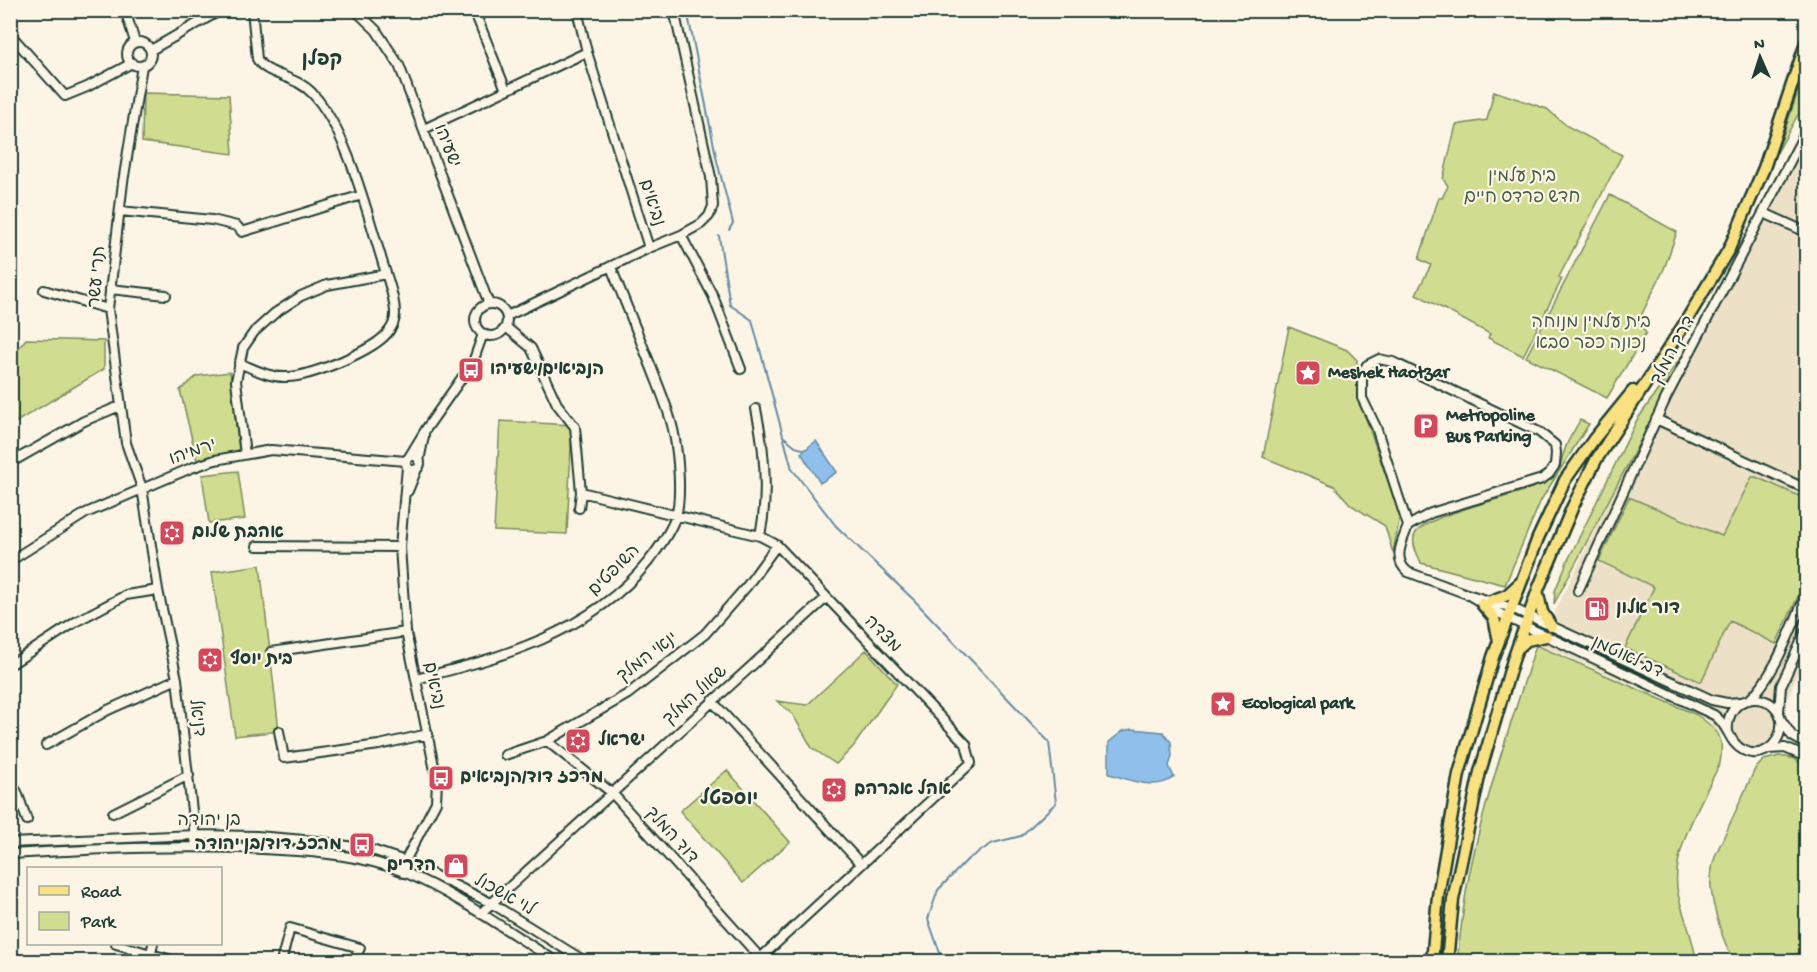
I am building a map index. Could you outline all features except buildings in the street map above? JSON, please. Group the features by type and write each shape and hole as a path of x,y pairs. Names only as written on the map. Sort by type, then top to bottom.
{"main road":[{"path":"1447,962 1453,900 1480,772 1516,651 1539,587 1569,515 1596,460 1706,289 1745,215 1764,168 1806,43"},
{"path":"1432,962 1438,896 1459,774 1476,711 1521,581 1551,508 1577,461 1668,349"},
{"path":"1499,642 1494,618 1487,602 1509,594 1521,581"},
{"path":"1539,587 1542,612 1551,626"},
{"path":"1516,651 1527,640 1546,636"}],"street":[{"path":"125,10 135,42"},
{"path":"151,50 221,10"},
{"path":"239,363 263,373 287,377 327,367 369,347 388,333 394,325 394,306 386,274 363,195 341,139 325,108 311,92 300,82 266,70 261,66 257,59 252,10"},
{"name":"ישעיהו","path":"355,10 376,30 399,65 489,304"},
{"path":"474,10 506,90"},
{"path":"424,129 586,52 577,10"},
{"path":"649,248 701,224 709,216 713,206 711,177 674,10"},
{"path":"10,34 65,96 132,63"},
{"path":"135,42 146,43 151,50 149,61 142,66 129,60 127,52 135,42"},
{"name":"נביאים","path":"507,316 649,248 586,52"},
{"name":"תרי עשר","path":"142,66 108,309 126,443 142,488"},
{"name":"דרך המלך","path":"1578,591 1656,419 1806,131"},
{"path":"120,211 212,220 237,226 242,232 363,195"},
{"path":"1764,213 1806,232"},
{"path":"681,235 714,296 741,369"},
{"name":"השופטים","path":"416,679 515,650 559,631 599,609 636,577 663,543 676,514 679,479 674,434 666,406 611,267"},
{"path":"245,453 236,381 243,348 255,332 275,313 301,296 327,285 386,274"},
{"path":"110,289 166,295"},
{"path":"44,290 108,309"},
{"path":"484,305 499,306 507,316 506,327 495,336 483,334 475,324 476,314 484,305"},
{"path":"506,327 531,348 557,404 575,427 579,508"},
{"name":"נביאים","path":"404,873 405,861 436,802 437,780 406,632 400,547 407,462 426,429 473,362 483,334"},
{"path":"1408,526 1431,513 1542,479 1549,474 1557,460 1555,446 1539,432 1393,362 1379,359 1367,365 1362,374 1362,398 1376,427 1408,526 1399,552 1402,567 1416,576 1467,594 1510,613"},
{"path":"10,463 84,421 120,406"},
{"path":"756,409 763,442 766,476 765,513 760,536"},
{"path":"1656,419 1806,489"},
{"name":"נביאים","path":"405,498 418,465 426,429"},
{"name":"ירמיהו","path":"10,561 86,513 207,463 245,453 271,450 407,462"},
{"path":"414,457 418,465 410,470 407,462 414,457"},
{"name":"דניאל","path":"142,488 158,590 177,679 196,846"},
{"name":"מצדה","path":"580,492 760,536 777,545 966,744 971,763 861,864"},
{"path":"1404,513 1421,519"},
{"name":"ינאי המלך","path":"505,755 547,741 628,694 705,634 747,586 777,545"},
{"path":"256,546 400,547"},
{"path":"10,665 77,621 126,595 158,590"},
{"path":"1806,596 1768,678 1757,692 1732,711 1728,723 1728,732 1734,743 1743,750 1752,753 1782,748 1806,757"},
{"name":"שאול המלך","path":"481,913 826,598"},
{"name":"דב לאוטמן","path":"1510,613 1529,615 1712,700 1730,703 1747,700"},
{"name":"דב לאוטמן","path":"1510,613 1525,627 1712,713 1723,722 1728,732"},
{"path":"1765,751 1772,747 1779,737 1778,699 1781,686 1806,631"},
{"path":"271,652 406,632"},
{"path":"46,745 108,710 177,679"},
{"path":"1747,700 1766,701 1776,709 1792,736 1806,744"},
{"path":"712,701 861,864 760,960"},
{"path":"279,731 284,758 379,744 428,734"},
{"name":"דוד המלך","path":"547,741 612,792 760,960"},
{"path":"113,813 189,775"},
{"path":"10,783 17,792 27,820"},
{"name":"בן יהודה","path":"10,843 195,835 257,836 316,841 372,850 405,861"},
{"name":"בן יהודה","path":"10,854 196,846 316,852 366,860 404,873"},
{"name":"לוי אשכול","path":"405,861 491,903 586,962"},
{"name":"לוי אשכול","path":"404,873 481,913 557,962"},
{"path":"281,962 290,928 360,948 353,962"},
{"path":"119,945 150,957 179,962"}],"shaded area":[{"path":"1806,117 1806,653 1765,753 1722,736 1698,713 1539,644 1672,374"}],"green space":[{"path":"1806,68 1806,100 1777,153"},
{"name":"בית עלמין חדש פרדס חיים","path":"1494,91 1547,109 1567,126 1622,155 1559,277 1562,279 1523,356 1488,338 1490,334 1416,294 1431,265 1419,259 1439,197 1442,198 1448,186 1443,179 1456,125 1487,120"},
{"path":"143,93 229,95 233,154 142,142"},
{"name":"בית עלמין מנוחה נכונה כפר סבא","path":"1610,195 1677,232 1664,269 1637,324 1646,333 1607,398 1526,357"},
{"path":"1289,327 1347,350 1357,360 1357,393 1400,516 1393,553 1385,526 1351,505 1334,486 1263,457"},
{"path":"1695,337 1554,604 1555,591 1567,562 1637,420"},
{"path":"26,339 104,341 104,369 11,425 11,357"},
{"path":"230,372 239,450 197,460 180,390 197,376"},
{"path":"1580,420 1589,424 1541,500 1505,585 1421,563 1414,540 1420,528 1434,520 1520,492 1551,478 1559,468 1566,445"},
{"path":"500,421 572,425 567,534 494,531"},
{"path":"238,471 245,519 209,523 202,475"},
{"path":"1752,477 1806,499 1806,579 1776,644 1730,621 1701,682 1625,648 1654,587 1599,561 1629,497 1722,536"},
{"path":"260,565 279,731 235,736 212,572"},
{"path":"1536,645 1697,715 1718,734 1721,746 1720,763 1689,827 1678,861 1678,894 1696,961 1457,961 1466,889 1477,838"},
{"path":"866,650 897,684 853,747 836,764 812,748 793,715 777,701 807,705"},
{"path":"1779,756 1792,758 1806,766 1806,951 1773,961 1737,961 1723,938 1716,915 1711,887 1712,866 1755,769 1764,760"},
{"path":"727,770 790,842 743,883 680,811"}],"water":[{"path":"816,441 837,472 820,483 801,453"},
{"path":"1132,729 1163,732 1171,742 1172,756 1169,766 1174,777 1159,784 1151,784 1109,774 1109,742 1123,731"}],"waterway":[{"path":"687,10 717,161 733,223 729,230"},
{"path":"719,236 730,305 752,320 792,469 836,526 914,600 1049,742 1056,803 1021,836 993,843 968,859 938,890 928,919 940,953 948,962"},
{"path":"784,437 798,448 804,449"}],"place":[{"name":"הנביאים/ישעיהו","path":"471,370"},
{"name":"Meshek Haotzar","path":"1308,373"},
{"name":"Metropoline Bus Parking","path":"1426,426"},
{"name":"אהבת שלום","path":"172,533"},
{"name":"דור אלון","path":"1597,609"},
{"name":"בית יוסף","path":"210,660"},
{"name":"Ecological park","path":"1223,704"},
{"name":"ישראל","path":"578,741"},
{"name":"מרכז דוד/הנביאים","path":"441,778"},
{"name":"אהל אברהם","path":"834,790"},
{"name":"מרכז דוד/בן יהודה","path":"362,845"},
{"name":"הדרים","path":"456,866"}],"district":[{"name":"קפלן","path":"322,61"},
{"name":"יוספטל","path":"729,800"}]}
